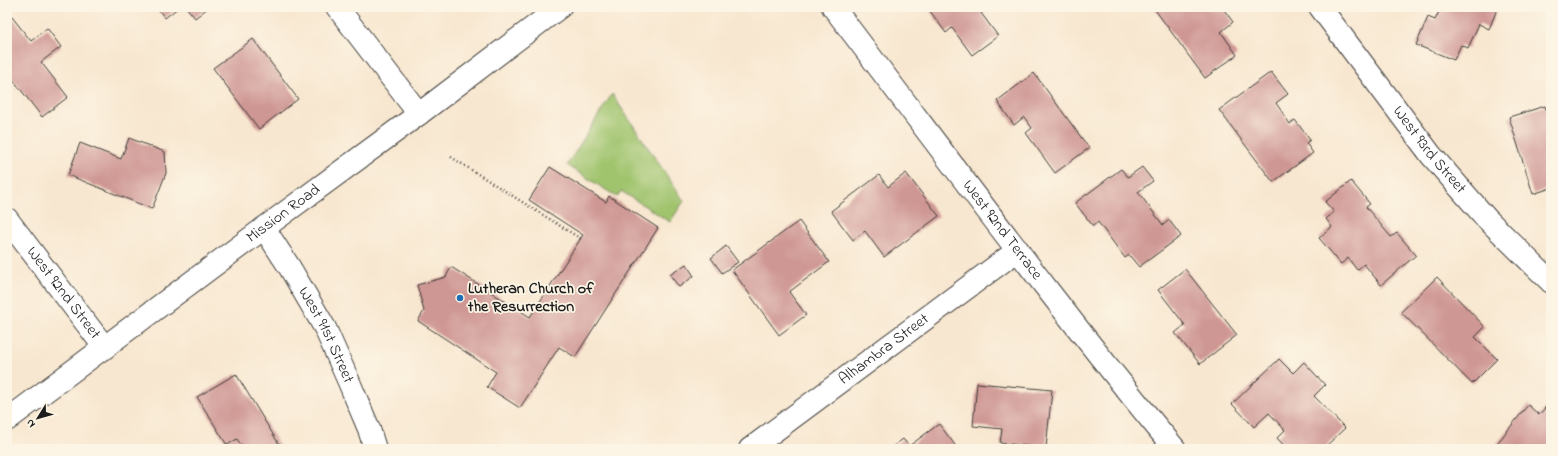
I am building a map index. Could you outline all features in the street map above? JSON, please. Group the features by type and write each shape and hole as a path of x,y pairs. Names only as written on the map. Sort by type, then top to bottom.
{"street":[{"path":"337,7 419,114"},
{"name":"Mission Road","path":"7,420 419,114 560,7"},
{"name":"West 92nd Terrace","path":"834,7 1018,250 1116,377 1175,449"},
{"name":"West 93rd Street","path":"1320,7 1431,155 1486,218 1548,275"},
{"name":"West 92nd Street","path":"7,219 105,348"},
{"name":"West 91st Street","path":"264,228 290,268 325,328 355,395 369,429 375,449"},
{"name":"Alhambra Street","path":"750,449 1018,250"}],"path":[{"path":"451,157 581,239"}],"green space":[{"path":"612,94 684,201 670,222 621,191 617,197 567,165"}],"building":[{"path":"156,7 179,7 165,18"},
{"path":"186,7 209,7 195,18"},
{"path":"927,7 990,7 981,13 998,36 972,55 952,28 946,33"},
{"path":"1153,7 1222,7 1233,22 1221,32 1237,55 1205,78"},
{"path":"1441,7 1498,7 1489,29 1479,24 1468,48 1461,45 1454,60 1416,45 1428,17 1435,20"},
{"path":"12,17 31,41 47,28 61,47 41,62 68,97 42,117 7,72 7,22"},
{"path":"253,39 298,99 259,129 213,68"},
{"path":"1271,72 1288,94 1276,103 1290,124 1295,120 1310,140 1306,143 1313,153 1273,182 1219,110"},
{"path":"1034,73 1089,148 1055,173 1026,133 1032,128 1024,117 1014,125 997,101"},
{"path":"1545,106 1551,125 1551,188 1533,194 1509,117"},
{"path":"129,138 165,152 166,173 152,209 68,175 80,143 121,159"},
{"name":"Lutheran Church of the Resurrection","path":"550,167 606,202 609,196 658,228 575,357 559,347 520,408 487,387 496,372 418,321 424,311 417,285 446,277 451,267 530,317 583,235 529,200"},
{"path":"1142,167 1153,181 1138,192 1163,225 1169,220 1181,236 1139,267 1129,255 1125,258 1098,222 1093,226 1075,203 1121,169 1128,177"},
{"path":"906,173 939,216 884,257 865,231 853,240 831,211 879,175 888,187"},
{"path":"1351,181 1370,204 1366,207 1391,237 1397,233 1416,255 1381,285 1364,264 1357,270 1348,258 1341,264 1319,238 1332,227 1326,219 1334,212 1325,202"},
{"path":"799,221 829,262 789,292 806,315 779,335 732,270"},
{"path":"726,246 738,262 722,273 711,258"},
{"path":"686,264 694,276 679,287 670,275"},
{"path":"1185,269 1237,335 1200,364 1175,333 1185,325 1158,290"},
{"path":"1437,277 1485,327 1475,337 1497,359 1472,384 1401,312"},
{"path":"1279,359 1293,373 1304,362 1325,385 1314,396 1345,428 1323,449 1287,449 1277,438 1285,430 1269,413 1254,427 1232,404"},
{"path":"236,374 282,449 244,449 237,439 227,445 197,397"},
{"path":"977,383 1052,390 1046,448 1000,443 1002,429 973,426"},
{"path":"1551,401 1551,449 1499,449 1495,446 1528,405 1539,415"},
{"path":"939,424 958,449 889,449 903,439 909,446"}],"place":[{"name":"Lutheran Church of the Resurrection","path":"460,298"}]}
